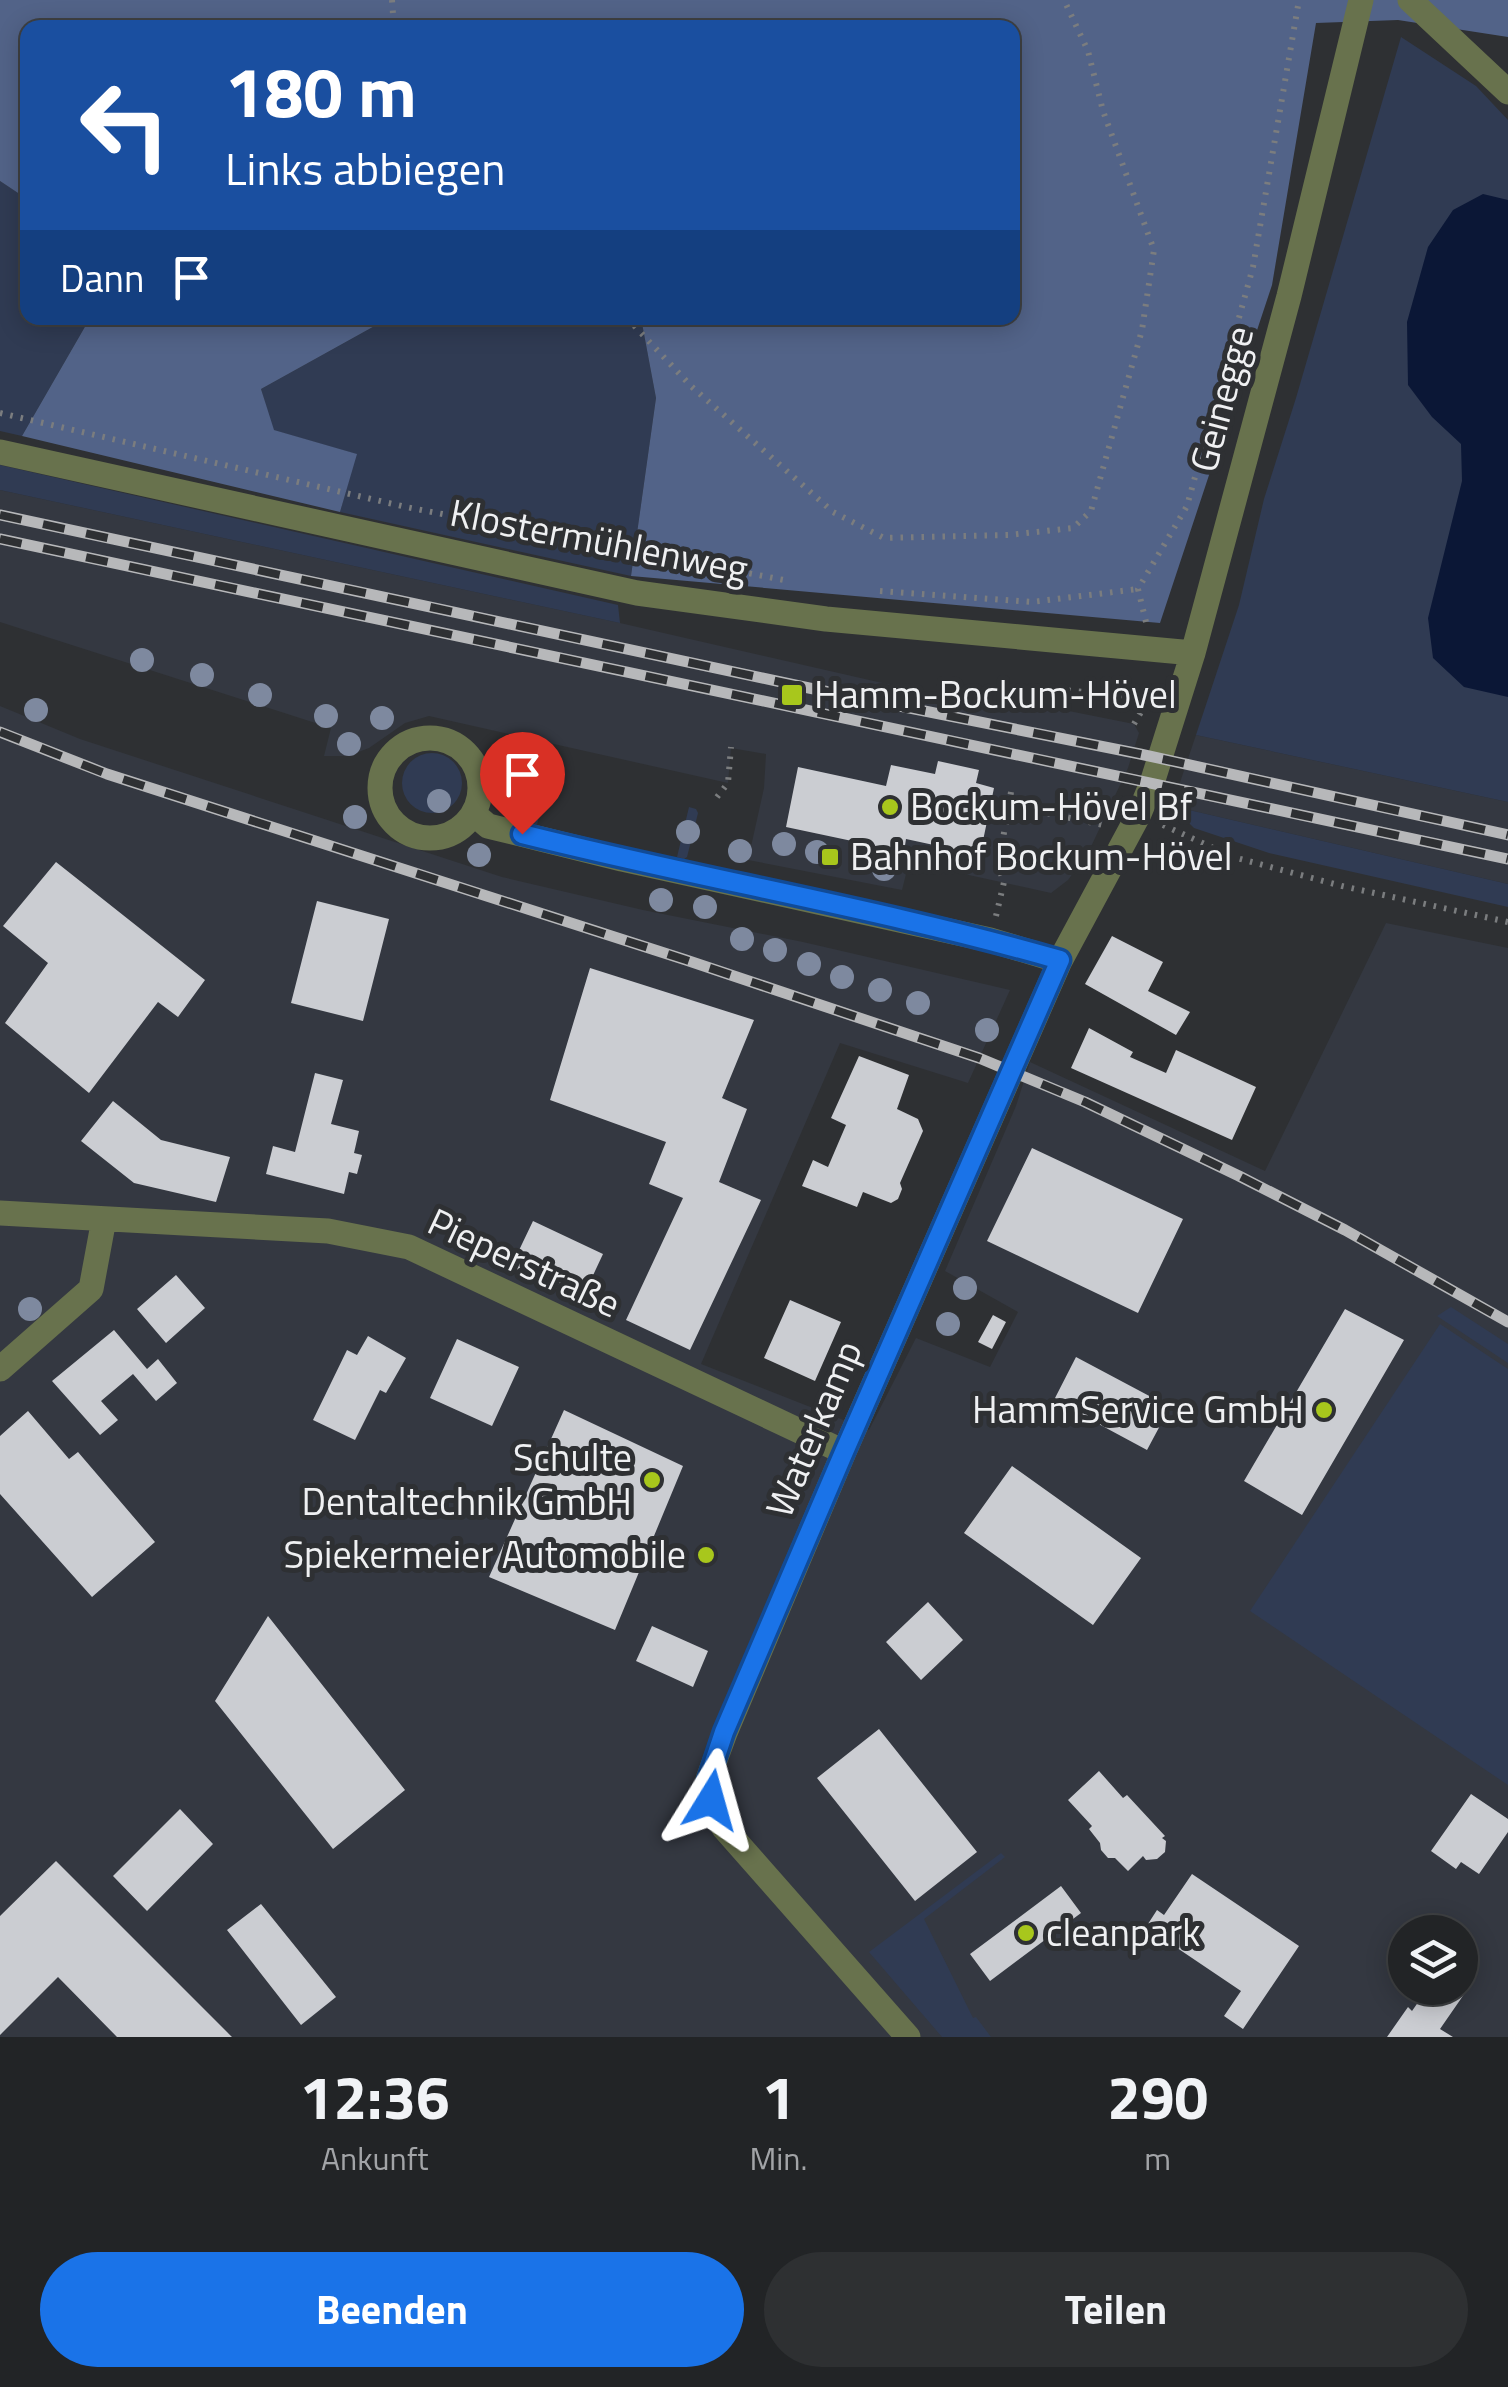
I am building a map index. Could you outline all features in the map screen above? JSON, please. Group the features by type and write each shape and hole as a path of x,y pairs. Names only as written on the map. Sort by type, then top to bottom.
{"street":[{"name":"Geinegge","path":"1134,824 1156,771 1192,653 1289,296 1361,0"},
{"path":"1410,0 1508,92"},
{"name":"Klostermühlenweg","path":"0,452 637,593 826,619 1192,653"},
{"path":"431,737 456,744 475,764 481,789 474,814 455,833 429,839 404,832 386,813 379,787 386,762 405,744 431,737"},
{"path":"474,814 488,826 990,940 1060,960"},
{"name":"Waterkamp","path":"908,2037 724,1828 711,1800 708,1780 724,1732 844,1452 1060,960 1134,824"},
{"name":"Pieperstraße","path":"0,1213 328,1231 409,1248 844,1452"},
{"path":"0,1369 92,1289 104,1219"}],"path":[{"path":"634,325 692,386 832,512 884,538 1008,535 1072,528 1090,510 1142,330 1154,250 1103,111 1088,51 1064,0"},
{"path":"876,590 1032,602 1138,590 1186,506 1243,304 1253,267 1300,0"},
{"path":"0,412 406,507 798,582"},
{"path":"1030,703 1032,687 1150,698 1134,724"},
{"path":"718,797 728,784 731,747"},
{"path":"990,940 1004,882 998,866 1011,792"},
{"path":"1008,805 1134,824 1233,857 1342,886 1508,922"}],"shaded area":[{"path":"0,0 1508,0 1508,37 1398,20 1316,23 1272,285 1160,623 631,576 656,398 642,325 1020,325 1020,20 20,20 20,194 0,181"},
{"path":"1401,37 1476,86 1508,120 1508,802 1196,735 1239,605 1264,499"},
{"path":"0,181 20,194 20,325 86,325 22,436 0,431"},
{"path":"1483,194 1508,200 1508,697 1464,687 1433,658 1428,618 1462,481 1461,444 1432,417 1408,385 1407,322 1428,247 1453,210"},
{"path":"86,325 376,325 261,389 274,430 357,454 340,512 22,436"},
{"path":"376,325 642,325 656,398 631,576 340,512 356,454 273,430 261,389"},
{"path":"0,465 618,605 620,623 0,490"},
{"path":"0,490 935,695 1015,709 1018,701 1134,724 1139,733 1128,768 1088,853 1068,880 1051,893 909,862 902,890 748,860 764,788 766,754 731,748 728,783 429,716 405,723 369,748 348,756 324,756 331,728 0,622"},
{"path":"0,706 80,739 502,877 1010,990 968,1083 840,1043 701,1364 869,1430 916,1338 990,1367 1018,1312 945,1271 1016,1106 1030,1062 1265,1171 1386,923 1508,948 1508,2037 0,2037"},
{"path":"1196,735 1508,802 1508,884 1172,806"},
{"path":"432,753 453,762 462,783 453,804 432,813 411,804 402,783 411,762"},
{"path":"495,763 512,766 506,791 543,800 537,825 507,800 498,783"},
{"path":"1172,806 1508,884 1508,907 1269,853 1194,828"},
{"path":"689,807 698,813 684,859 677,857"},
{"path":"1451,1307 1508,1344 1508,1363 1437,1316"},
{"path":"1440,1324 1508,1369 1508,1785 1250,1611"},
{"path":"1001,1853 1005,1857 924,1919 973,2018 991,2037 942,2037 869,1952"}],"building":[{"name":"Bockum-Hövel Bf","path":"938,761 979,770 976,783 994,788 980,855 906,839 904,852 786,827 798,767 886,786 891,765 935,774"},
{"path":"56,862 205,980 178,1017 158,1002 89,1093 5,1023 48,963 3,926"},
{"path":"317,901 389,919 363,1021 291,1003"},
{"path":"1112,936 1163,962 1148,991 1190,1012 1176,1035 1085,984"},
{"path":"590,968 754,1020 722,1098 747,1109 719,1182 761,1200 690,1350 626,1320 683,1198 649,1184 666,1142 550,1100"},
{"path":"1089,1028 1133,1052 1130,1057 1166,1073 1176,1050 1256,1087 1232,1140 1071,1068"},
{"path":"859,1056 909,1075 897,1109 918,1119 923,1131 900,1183 898,1199 891,1203 863,1192 857,1207 802,1186 813,1160 828,1167 846,1125 831,1118"},
{"path":"315,1073 343,1080 331,1124 359,1131 354,1153 362,1155 357,1174 349,1172 344,1194 266,1174 273,1146 295,1152"},
{"path":"113,1101 161,1140 230,1157 216,1202 134,1183 81,1141"},
{"path":"1032,1148 1183,1219 1138,1313 987,1241"},
{"path":"533,1221 603,1254 581,1301 511,1267"},
{"path":"176,1275 205,1308 166,1343 137,1309"},
{"path":"790,1300 841,1322 815,1381 764,1358"},
{"name":"HammService GmbH","path":"1345,1309 1404,1340 1302,1515 1244,1481"},
{"path":"993,1315 1006,1322 992,1349 978,1342"},
{"path":"114,1330 147,1369 158,1359 177,1383 156,1401 133,1374 101,1401 118,1420 100,1435 52,1381"},
{"path":"368,1336 406,1358 386,1393 380,1390 355,1440 313,1420 347,1350 357,1355"},
{"path":"457,1339 519,1367 492,1426 430,1398"},
{"path":"1076,1357 1170,1407 1147,1450 1054,1400"},
{"path":"564,1410 683,1466 615,1630 489,1577"},
{"path":"28,1411 69,1459 78,1452 155,1542 92,1597 0,1494 0,1436"},
{"path":"1012,1466 1141,1558 1093,1625 964,1533"},
{"path":"928,1602 963,1640 921,1680 886,1642"},
{"path":"268,1616 405,1790 333,1849 215,1701"},
{"path":"652,1626 708,1651 693,1687 636,1661"},
{"path":"879,1729 977,1852 915,1901 817,1778"},
{"path":"1099,1771 1165,1836 1165,1852 1157,1859 1146,1860 1143,1856 1128,1871 1115,1858 1108,1858 1089,1829 1092,1826 1068,1800"},
{"path":"1471,1794 1508,1819 1508,1832 1479,1874 1461,1862 1456,1869 1431,1851"},
{"path":"180,1809 213,1844 147,1911 113,1876"},
{"path":"56,1861 232,2037 117,2037 58,1977 0,2035 0,1916"},
{"path":"1192,1874 1299,1946 1243,2029 1224,2016 1241,1991 1146,1927 1157,1910 1164,1915"},
{"name":"cleanpark","path":"1061,1886 1081,1913 990,1981 970,1954"},
{"path":"261,1904 336,1997 301,2025 227,1930"},
{"path":"1416,2005 1457,2005 1440,2029 1453,2037 1387,2037 1408,2007 1412,2011"}],"railway":[{"path":"0,515 1508,835"},
{"path":"0,539 1508,859"},
{"path":"0,732 107,774 979,1058 1085,1102 1239,1176 1345,1230 1508,1322"}],"place":[{"name":"Hamm-Bockum-Hövel","path":"792,695"},
{"name":"Bockum-Hövel Bf","path":"890,807"},
{"name":"Bahnhof Bockum-Hövel","path":"830,857"},
{"name":"HammService GmbH","path":"1324,1410"},
{"name":"Schulte Dentaltechnik GmbH","path":"652,1480"},
{"name":"Spiekermeier Automobile","path":"706,1555"},
{"name":"cleanpark","path":"1026,1933"}],"route":[{"path":"522,834 990,940 1060,960 724,1732 708,1780 711,1800"}]}
